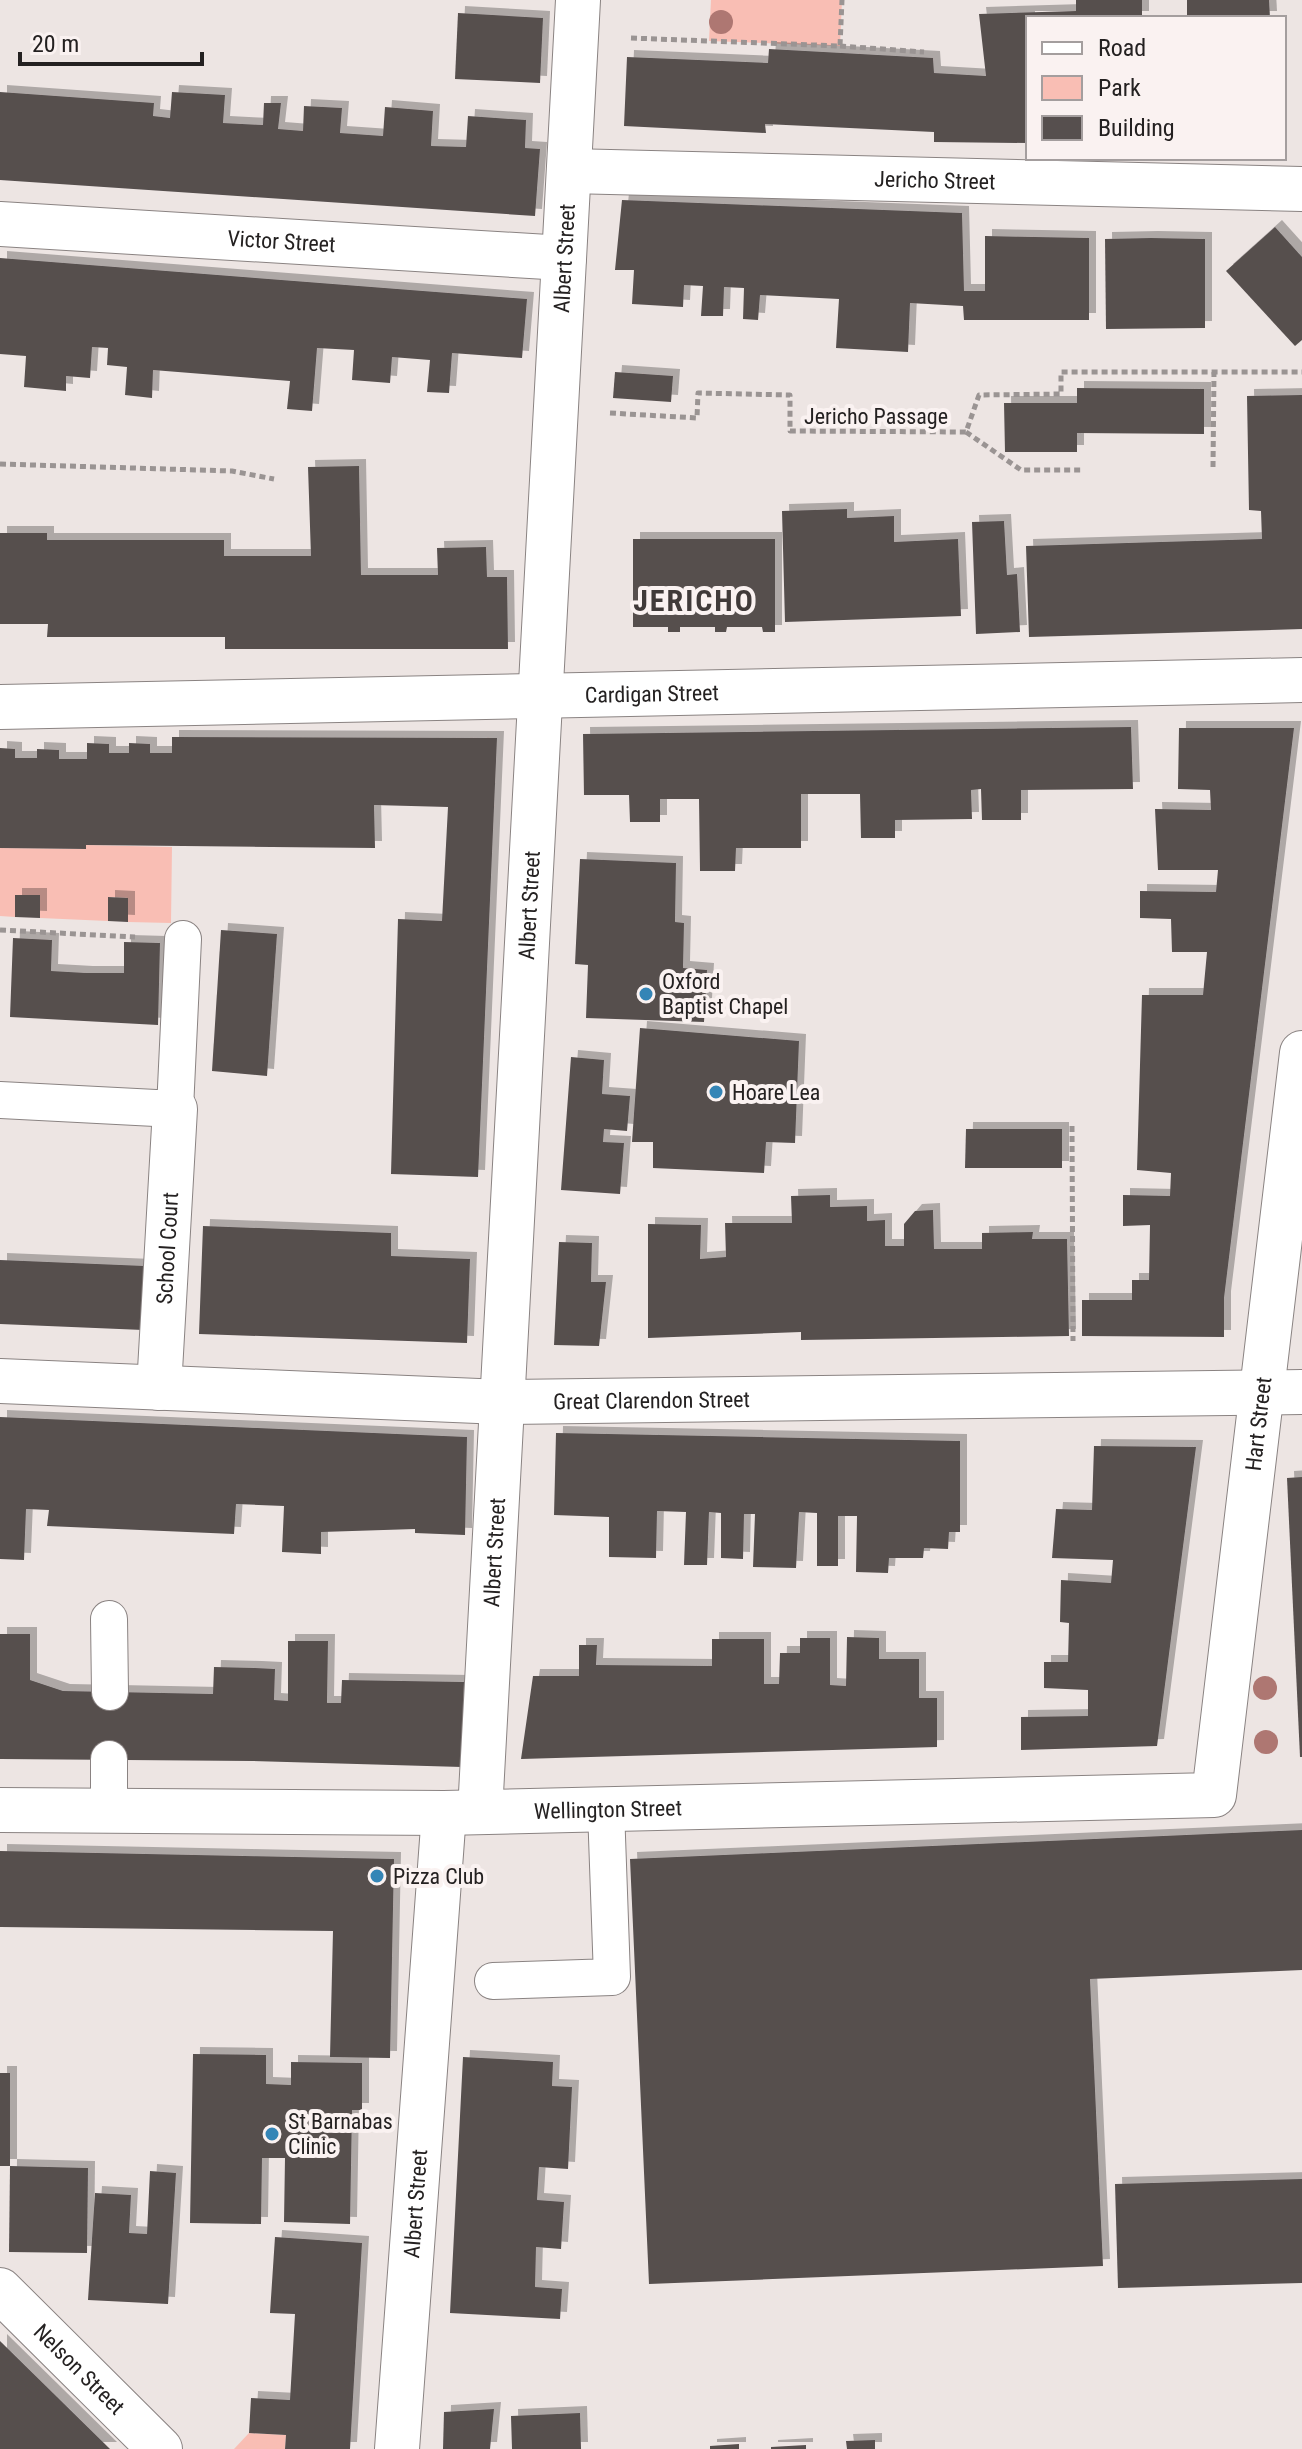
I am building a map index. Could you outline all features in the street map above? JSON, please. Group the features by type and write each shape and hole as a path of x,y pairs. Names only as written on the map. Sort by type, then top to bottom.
{"street":[{"name":"Albert Street","path":"397,2449 502,1402 577,18"},
{"name":"Jericho Street","path":"569,171 1302,189"},
{"name":"Victor Street","path":"0,224 564,258"},
{"name":"Cardigan Street","path":"0,707 1302,680"},
{"name":"Hart Street","path":"1214,1795 1282,1393 1302,1053"},
{"name":"School Court","path":"159,1388 175,1109"},
{"name":"Great Clarendon Street","path":"0,1381 502,1402 1282,1393"},
{"name":"Wellington Street","path":"0,1810 462,1812 1214,1795"},
{"name":"Nelson Street","path":"0,2290 160,2449"}],"lane":[{"path":"0,1100 175,1109 183,939"},
{"path":"109,1619 110,1692"},
{"path":"109,1759 109,1811"},
{"path":"493,1981 612,1977 606,1809"}],"path":[{"path":"840,46 842,0"},
{"path":"577,18 924,52"},
{"name":"Jericho Passage","path":"557,409 697,418 698,393 790,395 790,431 966,432 979,395 1061,394 1061,372 1302,372"},
{"path":"1213,467 1214,372"},
{"path":"966,432 1021,470 1081,470"},
{"path":"0,464 232,471 274,479"},
{"path":"0,930 183,939"},
{"path":"1072,1126 1073,1395"}],"green space":[{"path":"711,0 842,0 840,46 709,41"},
{"path":"86,845 172,847 171,923 128,922 128,898 109,897 108,921 40,918 40,895 16,895 15,917 0,916 0,848 86,849"},
{"path":"249,2433 286,2435 285,2449 234,2449"}],"building":[{"path":"1076,0 1142,0 1142,16 1026,16 1026,143 934,142 934,132 765,124 766,133 624,126 627,57 768,63 769,49 933,58 934,73 986,76 979,14 1076,11"},
{"path":"1187,0 1269,0 1270,16 1187,16"},
{"path":"458,13 543,18 540,83 455,79"},
{"path":"0,92 154,103 153,116 170,118 172,92 225,95 223,123 263,125 264,103 281,103 278,129 303,131 304,106 342,108 340,133 383,136 385,107 433,111 431,146 466,147 468,116 526,120 525,148 540,149 535,216 0,180"},
{"path":"622,200 962,213 964,291 985,291 985,236 1089,238 1089,320 964,320 963,306 910,303 908,352 836,348 839,299 760,295 758,320 743,319 744,288 724,287 723,316 701,316 703,286 684,285 683,307 632,304 634,270 615,270"},
{"path":"1275,227 1302,257 1302,340 1295,346 1226,271"},
{"path":"1105,239 1205,239 1205,328 1106,329"},
{"path":"0,258 527,299 522,358 452,353 449,393 427,392 430,360 392,357 390,383 352,380 354,350 317,348 312,411 287,409 290,381 153,370 152,398 125,395 127,367 107,365 108,348 92,347 90,378 66,376 66,391 24,387 26,356 0,354"},
{"path":"615,372 673,376 671,402 613,398"},
{"path":"1077,388 1204,389 1204,434 1077,433 1077,452 1005,452 1004,403 1077,403"},
{"path":"1302,395 1302,629 1029,637 1026,546 1262,539 1261,511 1249,510 1247,396"},
{"path":"359,466 361,575 438,575 437,548 486,547 487,577 507,577 508,649 225,649 225,637 47,637 48,624 0,624 0,533 47,533 47,540 224,540 224,556 311,556 308,467"},
{"path":"847,509 847,518 894,516 894,542 958,539 961,616 785,622 782,511"},
{"path":"1004,521 1007,575 1017,574 1020,632 976,634 972,522"},
{"path":"633,539 775,539 775,632 763,632 762,627 727,627 726,632 715,632 715,627 680,627 680,632 668,632 668,627 633,627"},
{"path":"1131,727 1133,789 1021,790 1021,820 982,820 981,789 971,790 972,819 895,820 895,838 861,838 860,794 801,794 801,848 736,848 735,871 700,871 699,799 660,799 660,822 630,822 629,795 584,795 583,734"},
{"path":"1179,728 1294,728 1224,1298 1224,1337 1082,1336 1082,1300 1132,1300 1132,1280 1149,1280 1150,1225 1123,1226 1123,1195 1170,1196 1171,1173 1137,1170 1142,995 1203,995 1207,952 1172,952 1171,919 1140,918 1140,891 1216,892 1218,870 1158,870 1155,809 1211,810 1210,790 1178,789"},
{"path":"172,737 497,738 478,1177 391,1174 398,919 442,921 448,807 374,805 375,848 86,845 86,849 0,848 0,748 15,749 15,758 37,758 37,749 59,750 59,759 87,759 87,743 109,744 109,753 129,753 129,743 150,744 150,753 172,753"},
{"path":"580,859 676,863 675,922 684,923 683,968 707,970 704,1022 586,1018 588,965 575,964"},
{"path":"15,895 40,895 40,918 15,917"},
{"path":"108,897 128,898 128,922 108,921"},
{"path":"221,930 277,934 267,1076 212,1071"},
{"path":"13,938 52,940 51,971 86,973 124,973 124,942 160,943 158,1025 10,1017"},
{"name":"Hoare Lea","path":"640,1028 799,1041 795,1143 766,1142 764,1173 653,1168 653,1142 632,1142"},
{"path":"571,1057 604,1060 602,1094 630,1096 627,1131 604,1129 603,1142 624,1143 620,1194 561,1190"},
{"path":"966,1129 1062,1129 1062,1168 965,1168"},
{"path":"830,1195 830,1207 867,1206 867,1221 885,1220 885,1246 904,1246 904,1224 915,1211 933,1210 934,1249 982,1249 982,1233 1033,1232 1032,1239 1067,1239 1069,1336 801,1340 801,1332 648,1338 648,1224 701,1225 700,1259 726,1257 725,1223 792,1223 791,1196"},
{"path":"203,1226 391,1233 391,1256 470,1259 467,1343 199,1334"},
{"path":"559,1242 592,1243 591,1282 606,1282 599,1346 554,1345"},
{"path":"0,1260 145,1266 143,1330 0,1324"},
{"path":"0,1417 467,1437 465,1535 415,1533 415,1529 321,1532 321,1554 282,1552 284,1506 236,1504 234,1534 47,1526 49,1510 26,1509 24,1560 0,1559"},
{"path":"556,1433 960,1441 960,1532 949,1532 948,1549 924,1548 923,1558 889,1558 888,1573 856,1572 857,1516 838,1516 838,1566 817,1566 817,1513 799,1512 796,1568 753,1567 755,1514 744,1514 743,1559 721,1558 721,1513 709,1512 707,1565 684,1565 686,1512 657,1511 656,1558 609,1557 609,1517 554,1515"},
{"path":"1094,1446 1196,1447 1157,1746 1021,1750 1021,1717 1088,1716 1088,1690 1044,1688 1044,1662 1068,1662 1069,1623 1060,1622 1061,1580 1111,1583 1113,1560 1052,1558 1056,1509 1092,1510"},
{"path":"1302,1477 1302,1757 1300,1757 1287,1478"},
{"path":"0,1634 30,1634 30,1680 63,1691 213,1694 214,1667 255,1668 275,1669 274,1700 288,1701 288,1641 328,1641 327,1703 341,1703 342,1680 464,1682 462,1767 0,1759"},
{"path":"847,1637 879,1638 879,1659 919,1659 919,1698 937,1698 937,1747 521,1759 533,1676 579,1676 579,1645 597,1645 596,1665 712,1666 712,1639 764,1639 764,1684 779,1684 780,1653 800,1653 800,1638 830,1638 830,1685 846,1686"},
{"path":"1302,1830 1302,1970 1090,1979 1103,2266 649,2284 630,1859"},
{"path":"0,1851 394,1859 390,2058 330,2057 333,1931 0,1927"},
{"name":"St Barnabas Clinic","path":"193,2054 266,2055 266,2084 291,2085 291,2062 362,2063 362,2110 352,2110 350,2224 284,2222 285,2158 262,2158 261,2224 190,2223"},
{"path":"463,2057 553,2062 552,2086 572,2087 568,2169 539,2167 537,2200 564,2202 561,2249 536,2247 535,2287 562,2289 560,2319 450,2313"},
{"path":"0,2073 10,2073 10,2166 0,2166"},
{"path":"10,2166 88,2168 87,2253 9,2252"},
{"path":"150,2171 176,2173 168,2304 88,2300 95,2193 131,2195 129,2233 147,2234"},
{"path":"1302,2179 1302,2283 1118,2288 1115,2184"},
{"path":"275,2237 362,2243 350,2449 285,2449 286,2435 249,2433 251,2398 290,2400 295,2314 270,2313"},
{"path":"0,2341 110,2449 0,2449"},
{"path":"494,2409 490,2449 443,2449 444,2412"},
{"path":"580,2413 581,2449 512,2449 511,2416"},
{"path":"875,2440 875,2449 847,2449 846,2441"},
{"path":"739,2444 739,2449 710,2449 710,2446"},
{"path":"806,2445 806,2449 771,2449 771,2447"}],"place":[{"name":"Oxford Baptist Chapel","path":"646,994"},
{"name":"Hoare Lea","path":"716,1092"},
{"name":"Pizza Club","path":"377,1876"},
{"name":"St Barnabas Clinic","path":"272,2134"}],"district":[{"name":"JERICHO","path":"694,601"}]}
